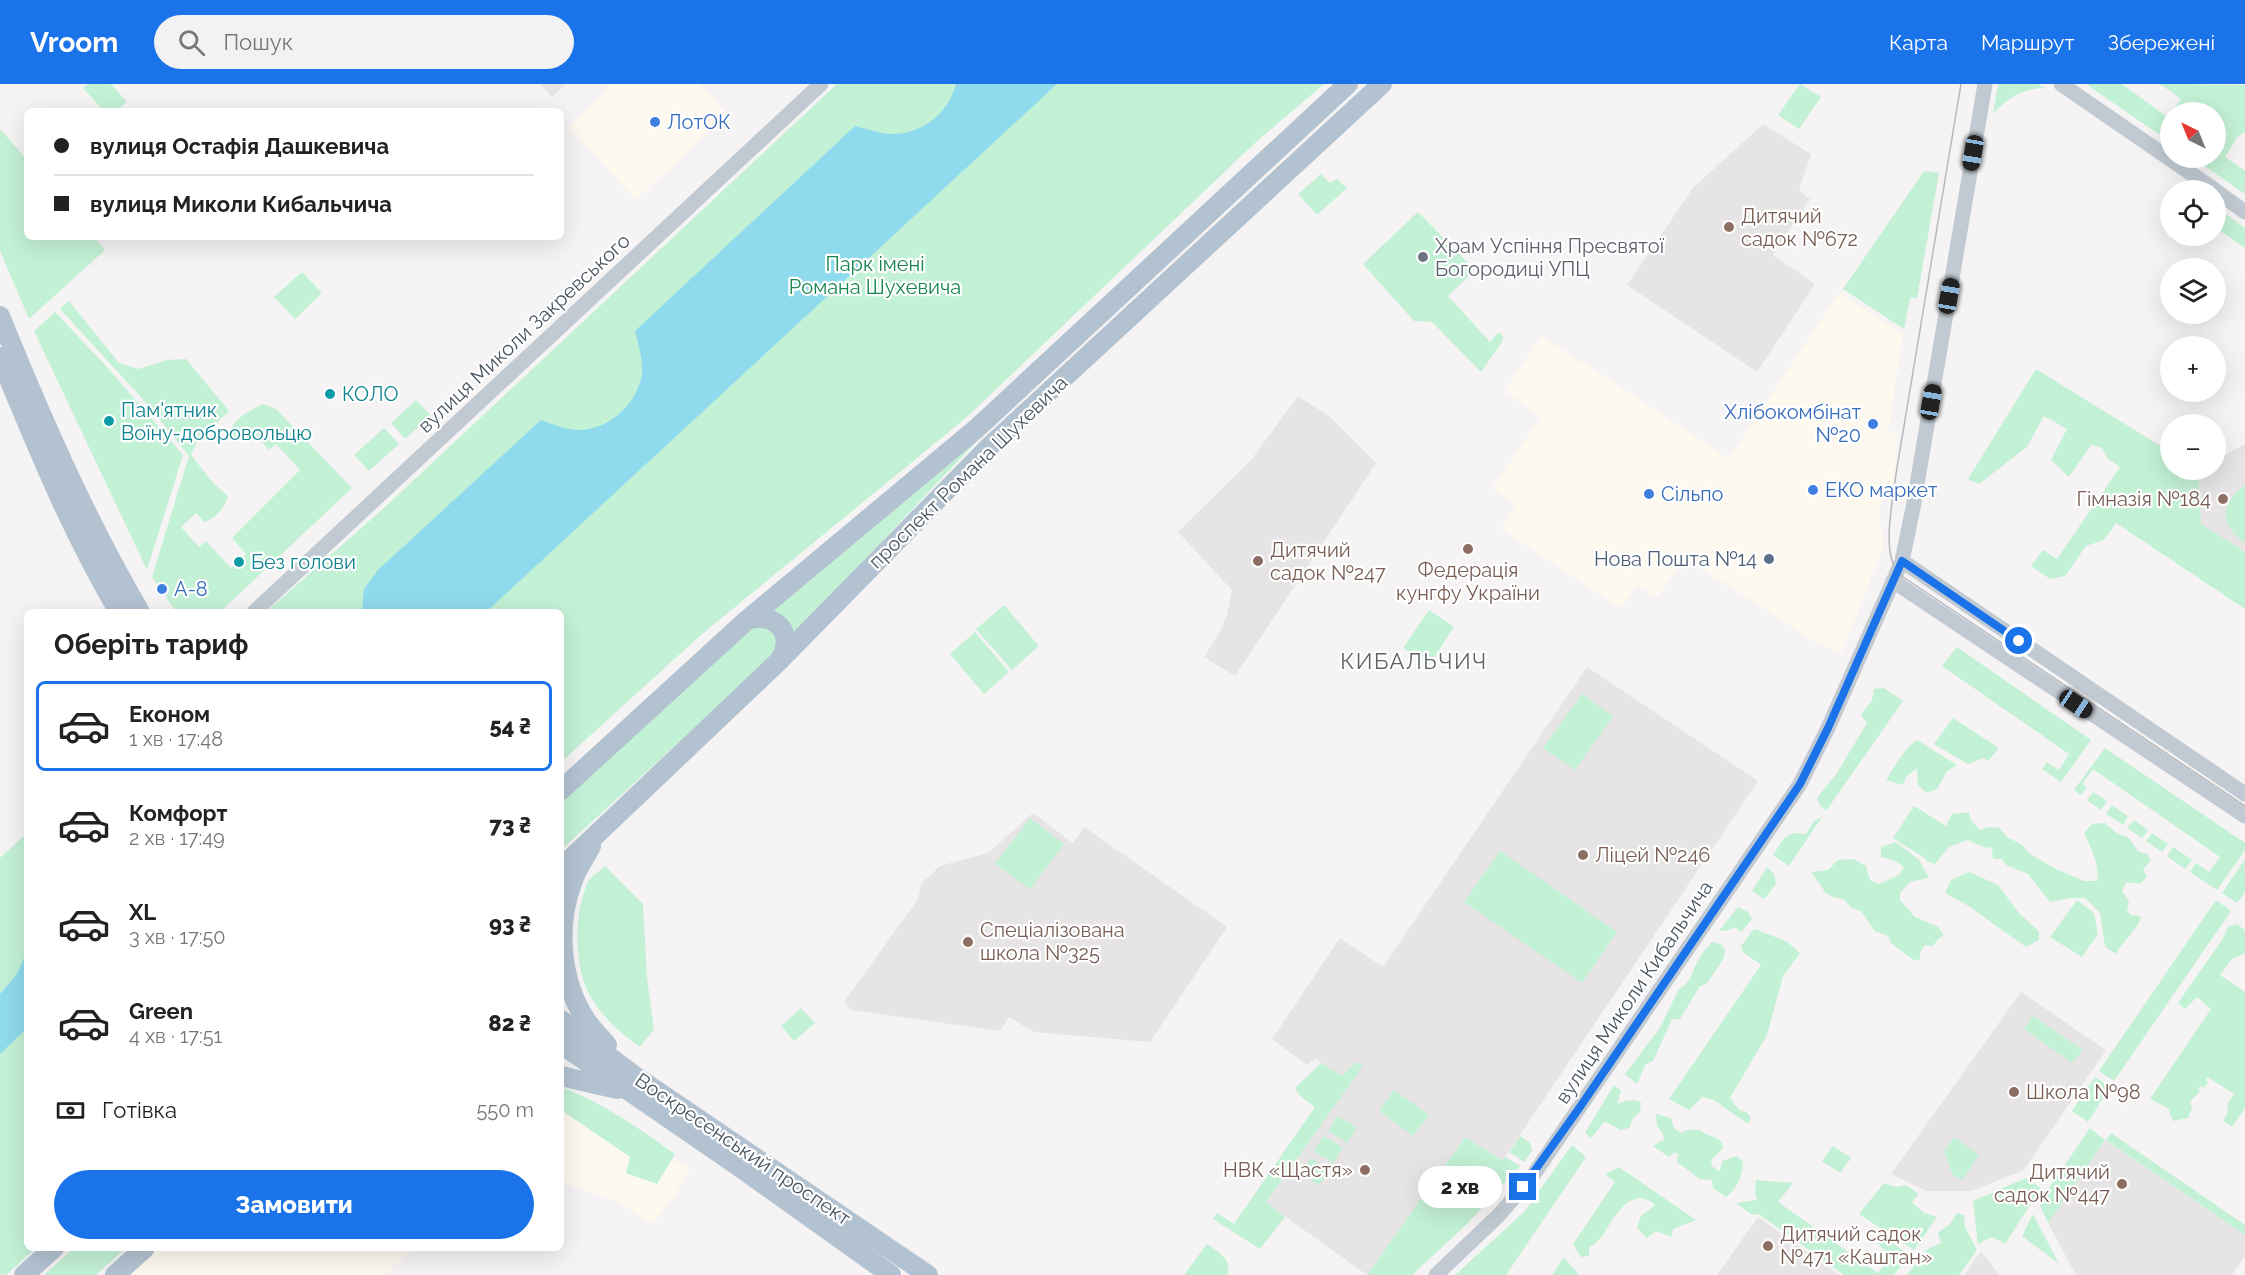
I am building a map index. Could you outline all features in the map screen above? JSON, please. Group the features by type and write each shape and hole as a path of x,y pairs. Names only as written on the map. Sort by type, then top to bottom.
{"main road":[{"name":"проспект Романа Шухевича","path":"564,787 747,620 976,429 1348,84"},
{"name":"проспект Романа Шухевича","path":"564,865 779,661 990,446 1382,84"},
{"path":"0,316 78,495 107,555 139,609"},
{"path":"0,357 53,484 94,570 117,609"},
{"path":"747,620 764,617 778,625 786,640 786,648 779,661"},
{"path":"564,918 572,881 601,828"},
{"path":"564,958 573,995 586,1021 632,1074"},
{"name":"Воскресенський проспект","path":"564,1022 632,1074 928,1275"},
{"name":"Воскресенський проспект","path":"564,1046 891,1275"},
{"path":"564,1077 635,1095"},
{"path":"24,1275 51,1251"},
{"path":"116,1275 142,1251"}],"street":[{"name":"вулиця Миколи Закревського","path":"257,609 821,84"},
{"name":"вулиця Миколи Кибальчича","path":"1436,1275 1500,1214 1534,1174 1789,801 1815,755 1902,561 1985,84"},
{"path":"2061,84 2199,180"},
{"path":"2226,199 2245,212"},
{"path":"1902,561 2245,794"},
{"path":"1893,581 2245,816"}],"shaded area":[{"path":"540,84 566,84 552,97"},
{"path":"608,84 699,84 727,114 636,200 570,127 606,92"},
{"name":"Дитячий садок №672","path":"1763,124 1811,154 1799,191 1810,199 1773,255 1815,284 1757,372 1627,285 1693,188"},
{"path":"1839,293 1903,334 1888,431 1898,435 1893,483 1879,506 1883,547 1842,652 1819,644 1685,558 1657,597 1637,585 1621,608 1501,528 1516,505 1492,488 1541,417 1505,391 1542,336 1729,459"},
{"name":"Дитячий садок №247","path":"1298,396 1330,417 1376,463 1235,676 1204,657 1221,630 1227,615 1232,590 1178,532 1251,460"},
{"name":"Гімназія №184","path":"2245,444 2245,555 2201,524 2199,480 2226,480 2226,454"},
{"path":"1587,667 1758,781 1503,1160 1465,1137 1367,1275 1266,1203 1362,1066 1357,1062 1342,1076 1315,1059 1307,1065 1272,1039 1340,938 1383,967"},
{"path":"1033,813 1073,843 1084,827 1227,927 1150,1042 1034,1032 1009,1017 1000,1031 851,1010 844,1002 918,899 921,884 940,866 988,853"},
{"name":"Школа №98","path":"2021,992 2106,1050 2024,1170 1971,1191 1926,1191 1891,1174"},
{"path":"569,1096 690,1170 652,1224 615,1200 564,1183 564,1097"},
{"name":"Дитячий садок №447","path":"2105,1140 2245,1235 2245,1256 2232,1275 2076,1275 2048,1223"},
{"name":"Дитячий садок №471 «Каштан»","path":"1758,1217 1838,1274 1838,1275 1717,1275"},
{"path":"155,1251 411,1251 385,1275 128,1275"},
{"path":"1981,1251 2000,1275 1964,1275"}],"green space":[{"path":"88,84 111,84 127,102 120,108 101,108 83,88"},
{"name":"Парк імені Романа Шухевича","path":"837,84 1324,84 1257,141 967,417 702,634 564,759 564,609 269,609 385,507"},
{"path":"1800,84 1821,97 1799,129 1778,115"},
{"path":"1998,84 2038,84 2045,88 2037,88 2016,95 1993,113"},
{"path":"2086,84 2122,84 2160,112 2160,135"},
{"path":"2160,84 2245,85 2245,132 2238,136 2226,155 2226,102 2179,102 2181,99"},
{"path":"0,129 24,157 24,240 97,240 105,250 29,319 0,251"},
{"path":"2226,158 2245,171 2245,194 2226,180 2207,168 2226,168"},
{"path":"1924,171 1939,173 1917,298 1910,298 1904,329 1843,289"},
{"path":"1321,174 1330,183 1337,179 1347,188 1317,215 1298,194"},
{"path":"1418,212 1469,264 1471,270 1468,277 1448,296 1490,342 1499,332 1503,337 1502,342 1481,372 1432,322 1414,321 1363,264"},
{"path":"2226,214 2245,228 2245,248 2226,235"},
{"path":"302,272 322,293 295,319 274,297"},
{"path":"69,301 119,363 138,369 167,360 186,359 229,411 197,442 191,455 213,483 228,496 227,500 212,518 204,522 196,513 181,527 199,547 206,541 231,568 246,554 232,538 300,470 276,444 269,450 250,429 234,443 228,437 236,421 246,413 263,404 276,409 352,488 223,609 174,609 152,577 189,456 140,396 60,309"},
{"path":"55,312 106,366 183,455 147,570 34,331"},
{"path":"2036,369 2160,446 2160,480 2199,480 2201,524 2245,552 2245,609 2116,523 2104,540 2086,546 2065,576 2050,579 2031,566 2043,550 2057,559 2120,467 2107,458 2102,448 2091,445 2069,477 2051,460 2067,429 2044,416 2027,447 1979,484 1968,479"},
{"path":"416,400 431,416 405,439 391,423"},
{"path":"384,428 399,444 369,471 354,455"},
{"path":"977,441 794,634 786,618 770,610"},
{"path":"2245,485 2245,543 2230,529 2226,514 2230,499"},
{"path":"1004,605 1039,646 1012,670 976,629"},
{"path":"1429,610 1454,627 1429,665 1403,648"},
{"path":"754,626 770,628 777,637 775,654 564,847 564,800"},
{"path":"975,632 1009,672 984,694 950,654"},
{"path":"1957,647 2091,740 2061,782 2042,769 2047,762 2059,770 2069,754 1942,666"},
{"path":"1884,688 1903,701 1826,811 1817,798 1837,773 1867,723 1861,715 1872,700 1874,689"},
{"path":"1582,694 1613,716 1575,770 1543,748"},
{"path":"1953,718 1999,748 1988,761 1984,758 1968,764 1934,744"},
{"path":"1917,740 1957,765 1947,771 1937,789 1926,793 1918,785 1917,768 1906,777 1903,785 1886,780 1904,752"},
{"path":"2105,748 2245,843 2245,850 2217,890 2190,872 2196,863 2209,872 2220,857 2093,769 2082,784 2087,787 2081,795 2074,790"},
{"path":"2093,792 2107,801 2101,810 2087,800"},
{"path":"2112,805 2128,816 2123,825 2106,814"},
{"path":"1914,806 1946,826 1952,814 1969,812 1971,820 1980,830 1988,827 2000,828 2007,837 2021,844 2030,854 2084,881 2097,881 2098,875 2094,857 2084,833 2092,824 2104,823 2118,834 2128,837 2138,851 2147,854 2151,861 2143,869 2147,877 2140,884 2126,882 2122,891 2129,901 2127,911 2131,915 2141,916 2139,922 2116,954 2105,947 2100,913 2085,898 2050,902 2028,874 2006,865 2002,859 1993,859 1992,848 1983,847 1968,840 1949,847 1935,864 1926,861 1893,838"},
{"path":"1822,817 1789,866 1773,855 1786,837 1793,834 1806,834 1814,821"},
{"path":"1030,818 1064,844 1030,889 995,864"},
{"path":"2134,820 2148,830 2142,838 2127,828"},
{"path":"2152,833 2168,844 2162,852 2146,841"},
{"path":"24,836 24,1251 33,1251 6,1275 0,1275 0,858"},
{"path":"1896,842 1919,860 1929,878 1910,882 1900,893 1900,900 1915,917 1938,927 1944,935 1933,946 1925,945 1920,952 1920,959 1915,961 1891,943 1888,936 1875,931 1861,911 1852,908 1843,899 1832,897 1825,892 1811,872 1828,870 1838,860 1853,859 1866,866 1870,880 1879,884 1899,875 1904,867 1893,860 1881,857 1881,847"},
{"path":"2173,847 2192,860 2185,869 2167,856"},
{"path":"1500,851 1617,932 1582,983 1464,902"},
{"path":"2245,859 2245,892 2237,903 2222,893"},
{"path":"605,866 643,904 647,978 654,1029 640,1047 605,1017 589,994 578,954 578,923 583,894 589,880"},
{"path":"1767,867 1774,874 1776,884 1764,899 1752,891"},
{"path":"1969,872 1998,885 2018,912 2039,932 2039,940 2026,947 1967,905 1945,893 1951,880"},
{"path":"2077,900 2094,913 2098,934 2082,957 2050,937"},
{"path":"2216,900 2231,911 2114,1081 2099,1071"},
{"path":"1738,907 1748,912 1752,919 1741,932 1735,927 1719,931"},
{"path":"2236,924 2245,930 2245,953 2232,959 2220,975 2245,992 2245,1108 2232,1127 2223,1121 2227,1114 2228,1103 2234,1094 2208,1077 2204,1088 2200,1086 2198,1089 2200,1091 2190,1102 2192,1108 2188,1118 2173,1121 2168,1108 2150,1099 2211,1009 2197,997 2185,1009 2178,1003 2222,940 2228,927"},
{"path":"1754,929 1786,941 1800,953 1783,976 1767,1035 1730,1098 1740,1111 1746,1112 1751,1117 1748,1124 1714,1100 1702,1097 1689,1110 1669,1099 1761,965 1743,952 1741,946"},
{"path":"1712,942 1721,944 1725,950 1723,960 1707,983 1700,986 1680,1019 1672,1019 1653,1061 1645,1065 1637,1084 1625,1074 1659,1029 1679,989 1687,982 1698,959"},
{"path":"801,1008 815,1023 794,1041 781,1026"},
{"path":"2033,1016 2083,1050 2072,1063 2024,1029"},
{"path":"1357,1062 1363,1066 1266,1202 1285,1217 1260,1249 1213,1219 1217,1213 1234,1224 1315,1107 1299,1095 1295,1088 1321,1063 1342,1076"},
{"path":"2095,1077 2110,1087 2088,1122 2072,1111"},
{"path":"1614,1085 1621,1091 1617,1104 1629,1100 1641,1102 1640,1112 1633,1118 1629,1128 1620,1130 1605,1121 1591,1138 1585,1133"},
{"path":"564,1088 606,1108 675,1154 657,1184 626,1173 630,1157 564,1112"},
{"path":"1394,1090 1429,1115 1413,1136 1379,1111"},
{"path":"1656,1114 1671,1118 1674,1128 1681,1133 1687,1130 1700,1130 1722,1142 1723,1148 1711,1160 1712,1166 1720,1172 1722,1161 1737,1156 1743,1162 1739,1181 1730,1194 1726,1197 1713,1188 1712,1180 1700,1179 1677,1162 1678,1155 1675,1152 1669,1157 1653,1146 1664,1140 1657,1126"},
{"path":"1338,1116 1357,1128 1347,1143 1328,1131"},
{"path":"2090,1128 2105,1140 2048,1223 2039,1203"},
{"path":"2111,1133 2245,1225 2245,1235 2106,1140"},
{"path":"1324,1136 1343,1148 1333,1163 1314,1151"},
{"path":"1520,1136 1530,1143 1532,1151 1524,1162 1509,1152"},
{"path":"1465,1137 1502,1160 1505,1157 1520,1166 1467,1224 1412,1275 1367,1275"},
{"path":"1954,1137 1979,1155 1962,1180 1953,1175 1944,1152"},
{"path":"1572,1145 1586,1157 1506,1275 1455,1275 1524,1212"},
{"path":"1833,1146 1851,1158 1840,1173 1822,1161"},
{"path":"1311,1158 1329,1170 1319,1185 1301,1173"},
{"path":"1619,1167 1696,1220 1673,1229 1672,1237 1656,1231 1647,1238 1637,1228 1641,1216 1655,1205 1638,1198 1618,1212 1601,1237 1589,1248 1589,1256 1581,1257 1573,1244 1615,1182 1605,1174"},
{"path":"2026,1178 2041,1188 2005,1244 1992,1237 1978,1244 1973,1201"},
{"path":"1756,1180 1793,1183 1778,1202 1878,1273 1891,1256 1877,1243 1880,1235 1910,1255 1894,1275 1844,1275 1760,1215 1751,1214 1736,1203 1757,1200"},
{"path":"1884,1183 1896,1187 1906,1185 1919,1194 1912,1202 1924,1213 1937,1217 1914,1250 1859,1214"},
{"path":"1957,1213 1964,1215 1965,1227 1977,1250 1959,1275 1907,1275 1926,1250 1941,1243 1938,1233 1950,1224"},
{"path":"2033,1214 2059,1264 2022,1236"},
{"path":"1207,1244 1226,1260 1227,1275 1184,1275"},
{"path":"71,1251 123,1251 96,1275 44,1275"},
{"path":"1564,1257 1579,1275 1552,1275"}],"water":[{"path":"956,84 1057,84 489,609 362,609 364,589 378,570 541,420 577,430 600,426 620,414 635,395 642,373 635,331 855,126 891,134 917,129 942,112"},
{"path":"24,958 24,1031 0,1054 0,994 17,974"}],"tram line":[{"path":"1961,84 1896,474 1889,527 1894,566 1900,575 2245,806"}],"place":[{"name":"ЛотОК","path":"655,122"},
{"name":"Дитячий садок №672","path":"1729,227"},
{"name":"Храм Успіння Пресвятої Богородиці УПЦ","path":"1423,257"},
{"name":"КОЛО","path":"330,394"},
{"name":"Пам'ятник Воїну-добровольцю","path":"109,421"},
{"name":"Хлібокомбінат №20","path":"1873,424"},
{"name":"ЕКО маркет","path":"1813,490"},
{"name":"Сільпо","path":"1649,494"},
{"name":"Гімназія №184","path":"2223,499"},
{"name":"Федерація кунгфу України","path":"1468,549"},
{"name":"Нова Пошта №14","path":"1769,559"},
{"name":"Дитячий садок №247","path":"1258,561"},
{"name":"Без голови","path":"239,562"},
{"name":"А-8","path":"162,589"},
{"name":"Ліцей №246","path":"1583,855"},
{"name":"Спеціалізована школа №325","path":"968,942"},
{"name":"Школа №98","path":"2014,1092"},
{"name":"НВК «Щастя»","path":"1365,1170"},
{"name":"Дитячий садок №447","path":"2122,1184"},
{"name":"Дитячий садок №471 «Каштан»","path":"1768,1246"}],"district":[{"name":"КИБАЛЬЧИЧ","path":"1414,661"}],"route":[{"path":"1523,1187 1732,886 1808,771 1902,561 2019,641"}]}
